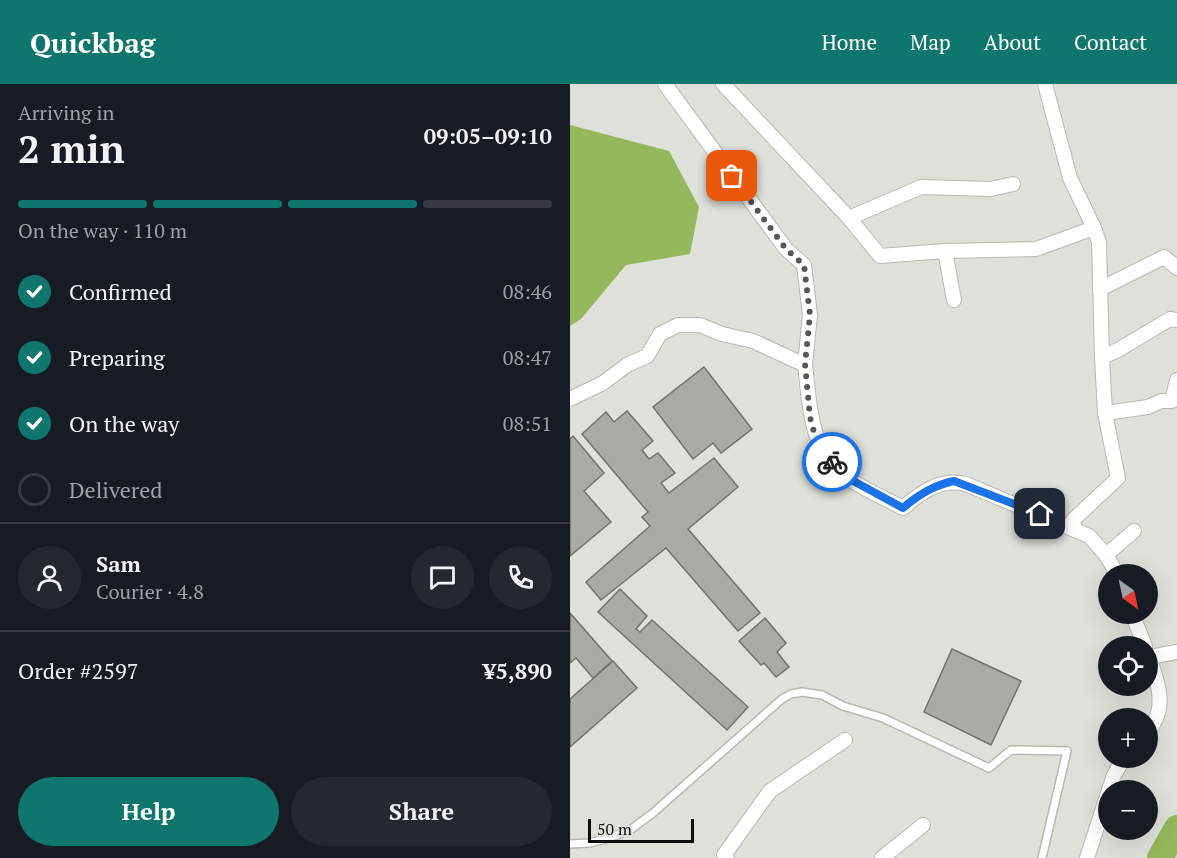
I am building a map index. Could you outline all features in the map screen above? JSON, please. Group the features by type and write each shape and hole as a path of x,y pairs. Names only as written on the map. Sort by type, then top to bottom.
{"street":[{"path":"665,84 786,249 804,265 810,315 805,364 814,432 828,457 846,477 903,508 940,484 954,481 966,484 1089,536 1111,564"},
{"path":"723,84 849,218 880,256 945,251 1036,249 1094,228"},
{"path":"1045,84 1070,178 1099,242 1105,413 1118,478 1073,520 1074,528"},
{"path":"849,218 921,187 991,189 1013,184"},
{"path":"945,251 954,300"},
{"path":"1100,289 1164,257 1177,268"},
{"path":"1102,357 1170,319 1177,320"},
{"path":"570,399 603,382 627,365 647,356 660,334 678,325 700,325 722,334 753,341 805,364"},
{"path":"1105,413 1148,407 1161,400 1174,401 1177,380"},
{"path":"1106,555 1134,531"},
{"path":"1158,653 1177,652"},
{"path":"1158,686 1161,705 1158,712"},
{"path":"727,858 724,855 770,791 845,740"},
{"path":"882,858 923,825"},
{"path":"1087,858 1098,825"}],"lane":[{"path":"570,844 599,841 630,830 653,813 782,699 802,692 822,695 843,706 883,718 988,768 1011,750 1067,751 1042,858"}],"green space":[{"path":"570,125 669,151 699,207 690,254 626,265 581,319 570,326"}],"building":[{"path":"704,367 752,429 721,453 713,443 693,459 653,407"},
{"path":"627,411 653,441 642,450 649,459 658,453 675,473 661,483 669,493 714,458 738,487 688,529 760,613 738,631 666,548 601,600 586,582 650,526 642,517 648,512 582,434 606,412 614,422"},
{"path":"573,436 604,473 584,491 611,522 570,556 570,439"},
{"path":"620,589 647,616 636,629 640,632 652,620 748,707 727,730 598,612"},
{"path":"570,613 612,661 593,678 576,658 570,663"},
{"path":"765,618 786,643 777,652 789,667 776,677 764,663 761,665 739,641"},
{"path":"952,649 1021,681 991,745 924,712"},
{"path":"613,661 637,688 570,747 570,699"}],"waterway":[{"path":"1160,858 1177,828"}],"way so far":[{"path":"732,176 786,249 804,265 810,315 805,364 810,417 820,445 832,462"}],"route":[{"path":"832,462 846,477 903,508 926,491 940,484 954,481 1040,514"}]}
